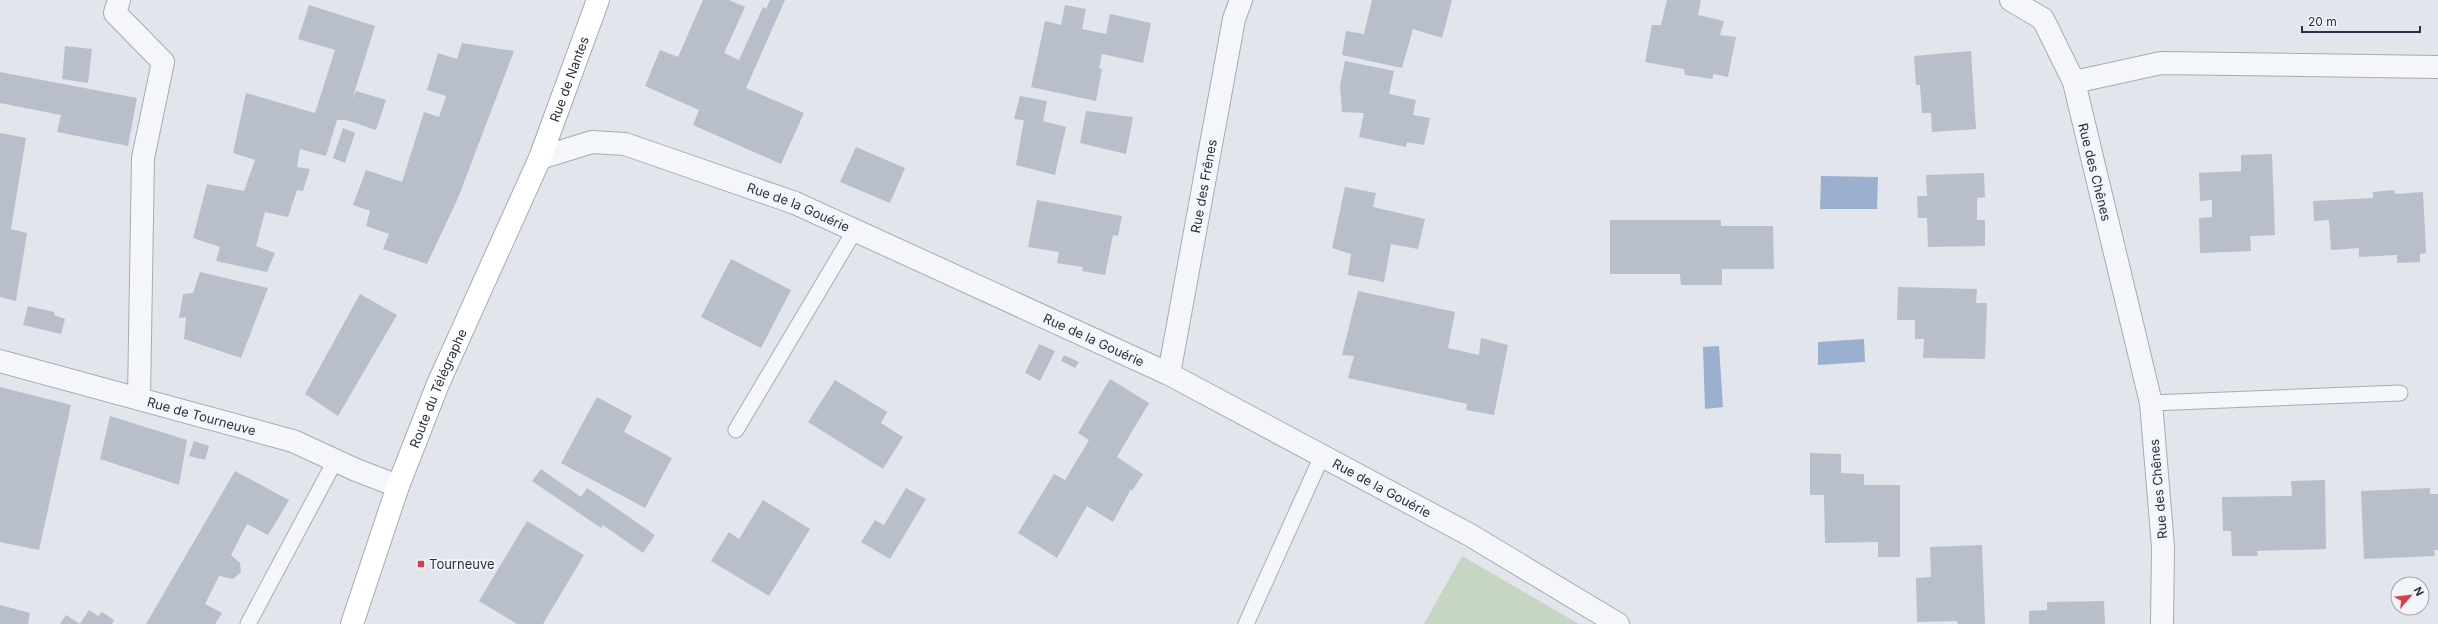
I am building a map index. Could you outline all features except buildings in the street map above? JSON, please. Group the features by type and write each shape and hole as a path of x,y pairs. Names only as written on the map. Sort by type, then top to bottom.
{"main road":[{"name":"Rue de Nantes","path":"540,158 598,0"},
{"name":"Route du Télégraphe","path":"352,624 398,486 438,384 540,158"}],"street":[{"path":"119,0 116,13 163,62 143,158 139,398"},
{"name":"Rue des Frênes","path":"1169,374 1234,19 1241,0"},
{"name":"Rue des Chênes","path":"2011,0 2043,19 2074,82 2151,403 2163,547 2162,624"},
{"path":"2074,82 2161,63 2438,67"},
{"name":"Rue de la Gouérie","path":"540,158 592,142 625,144 795,203 1169,374 1470,535 1618,624"},
{"name":"Rue de Tourneuve","path":"0,360 293,441 398,486"}],"lane":[{"path":"736,430 855,230"},
{"path":"2151,403 2400,393"},
{"path":"1246,624 1322,456"},
{"path":"248,624 335,460"}],"green space":[{"path":"1462,556 1579,624 1424,624"}],"water":[{"path":"1821,176 1878,177 1877,209 1820,209"},
{"path":"1864,339 1865,362 1818,365 1818,342"},
{"path":"1719,346 1723,407 1705,409 1703,347"}],"place":[{"name":"Tourneuve","path":"421,564"}]}
